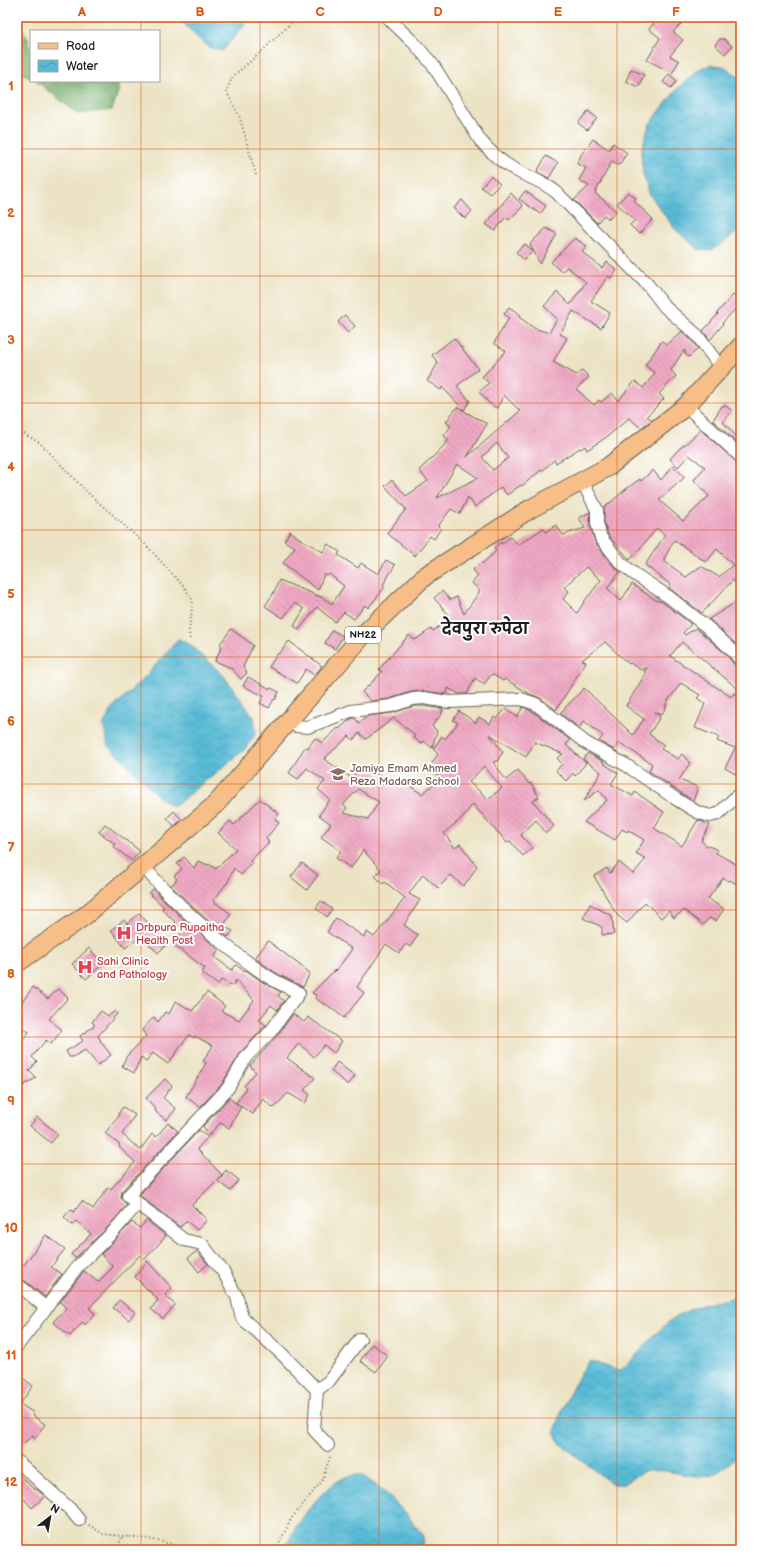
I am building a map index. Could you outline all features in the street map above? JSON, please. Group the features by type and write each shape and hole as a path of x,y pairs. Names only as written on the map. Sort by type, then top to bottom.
{"main road":[{"name":"NH22","path":"17,962 86,915 216,804 364,634 425,576 530,509 608,466 686,406 741,346"}],"street":[{"path":"387,17 414,43 433,65 480,140 489,151 515,170 546,183 556,192 648,285 665,307 697,335 721,368"},
{"path":"686,406 741,458"},
{"path":"582,481 596,510 597,523 601,538 620,562 633,573 669,597 707,627 732,650 741,661"},
{"path":"288,721 296,726 308,727 351,711 391,706 413,698 424,698 448,702 521,699 536,704 586,743 626,764 697,812 710,816 718,814 741,792"},
{"path":"143,866 185,910 233,950 266,975 299,993 271,1031 246,1057 228,1088 128,1196 184,1240 202,1244 224,1273 234,1291 242,1318 282,1354 317,1390 314,1430 328,1445"},
{"path":"17,1346 77,1267 114,1232 138,1203"},
{"path":"17,1289 21,1288 27,1291 46,1308"},
{"path":"317,1390 329,1381 360,1339"},
{"path":"17,1461 70,1509 79,1520"}],"path":[{"path":"256,176 239,115 226,91 233,76 260,53 297,17"},
{"path":"17,430 40,444 87,492 146,545 185,588 193,601 189,631 190,640"},
{"path":"276,1550 291,1519 322,1481 332,1453 328,1445"},
{"path":"79,1520 103,1534 149,1540 198,1550"},
{"path":"117,1550 122,1536"}],"green space":[{"path":"17,25 26,35 29,42 30,77 17,72"},
{"path":"37,82 114,82 120,86 112,110 78,114"}],"water":[{"path":"178,17 252,17 222,51 209,47 203,43"},
{"path":"710,65 723,66 741,78 741,229 710,251 698,249 675,229 650,195 643,174 641,152 649,125 678,88 699,69"},
{"path":"178,639 189,644 223,675 254,717 256,733 243,751 173,807 159,797 108,745 103,725 113,708 147,675"},
{"path":"741,1297 741,1450 726,1467 712,1475 702,1477 659,1470 646,1470 623,1484 612,1484 560,1443 556,1435 556,1428 563,1408 574,1385 590,1361 621,1370 664,1326 679,1315 705,1304"},
{"path":"361,1475 388,1495 424,1536 422,1550 284,1550 302,1518 328,1488 348,1476"}],"building":[{"path":"659,17 688,17 673,32 683,40 670,56 679,61 672,73 647,60 660,38 649,29"},
{"path":"720,39 724,39 732,46 725,54 715,45"},
{"path":"631,69 644,75 638,87 626,81"},
{"path":"669,74 677,81 671,88 663,82"},
{"path":"588,111 597,118 587,130 578,123"},
{"path":"593,139 609,150 613,143 627,153 619,165 612,161 595,193 616,211 609,219 604,215 597,223 574,200 589,186 579,180 586,168 577,164 581,155"},
{"path":"546,156 558,163 549,178 537,172"},
{"path":"491,176 500,184 490,194 481,187"},
{"path":"525,191 546,206 540,214 519,199"},
{"path":"628,192 636,198 634,201 653,219 639,234 630,225 635,220 617,204"},
{"path":"511,193 523,206 509,220 506,217 495,231 486,224"},
{"path":"462,200 472,211 465,219 454,208"},
{"path":"546,228 557,234 540,264 530,244"},
{"path":"575,238 587,246 582,252 602,268 607,262 617,270 611,278 608,276 591,301 610,313 601,328 573,311 560,334 567,338 553,362 577,375 582,370 589,377 576,389 594,405 599,400 601,402 612,393 618,401 635,381 643,388 655,373 645,365 662,341 667,345 682,331 698,349 689,357 684,353 686,352 684,350 671,370 676,376 659,394 664,399 647,416 652,420 641,428 629,418 608,436 587,450 585,446 556,463 554,460 522,486 521,485 507,495 501,487 475,507 468,497 460,514 451,509 438,526 441,528 434,539 430,536 415,556 387,533 406,509 385,486 392,480 406,496 428,481 419,470 449,440 444,436 451,426 446,422 457,407 487,424 467,457 520,411 504,395 497,408 489,403 479,392 489,383 482,377 506,351 494,343 509,318 504,314 509,307 521,315 519,317 534,328 549,333 557,319 544,306 557,292 570,305 586,282 567,267 561,272 551,262","holes":["497,443 508,458 493,470 482,457","457,464 478,478 437,498"]},
{"path":"525,244 533,251 524,260 516,252"},
{"path":"733,295 741,303 722,323 723,324 710,340 703,331"},
{"path":"345,315 355,326 348,333 338,322"},
{"path":"454,338 478,369 457,386 470,401 464,410 442,387 441,390 427,381 438,363 432,355"},
{"path":"722,406 726,406 732,411 723,422 740,440 737,443 713,420"},
{"path":"701,430 741,466 741,588 733,580 702,613 669,588 671,585 645,565 665,535 657,528 630,560 608,535 604,522 604,508 626,489 640,479 641,481 653,470 661,480 673,466 685,477 659,500 683,521 709,496 694,480 705,467 689,455 678,467 670,459","holes":["674,540 706,562 717,549 733,565 719,577 701,566 686,577 664,561 664,559"]},
{"path":"590,512 590,525 595,542 614,567 620,572 607,588 621,601 632,584 657,601 661,601 691,624 683,633 685,635 696,628 727,655 735,666 741,668 741,684 737,688 682,642 670,656 731,697 734,693 741,698 741,777 725,768 735,748 717,741 719,737 695,728 705,704 697,698 700,695 681,683 665,705 667,706 661,715 654,712 660,717 649,734 664,745 661,749 678,759 682,754 690,763 679,780 698,787 693,801 649,771 652,764 620,743 614,750 599,741 603,736 584,721 579,728 560,713 584,688 633,735 644,719 626,706 646,673 644,672 647,667 641,670 630,663 629,664 605,642 582,660 586,662 556,710 540,698 530,694 505,679 503,681 492,674 484,684 475,678 467,694 459,694 448,688 447,694 423,691 411,692 389,699 371,701 362,692 382,672 379,669 409,635 415,640 431,629 433,631 449,619 448,614 434,598 442,591 450,600 457,597 464,614 480,591 472,583 478,576 473,570 496,551 494,548 501,542 502,544 510,537 518,545 544,528 546,532 556,525 563,535 585,528 579,518","holes":["586,567 601,580 577,613 563,599 569,591 564,587"]},
{"path":"290,531 323,552 328,544 340,552 338,555 358,568 361,563 378,574 386,560 395,565 383,585 385,587 368,608 365,605 354,619 344,612 335,622 317,607 299,630 294,626 304,609 295,603 283,618 265,606 273,594 279,580 323,598 332,604 344,586 329,574 327,576 324,574 318,590 283,563 295,547 284,541"},
{"path":"741,599 741,649 709,619"},
{"path":"231,629 253,645 243,667 247,673 241,679 231,668 215,661 222,646 220,644"},
{"path":"332,630 343,636 335,649 325,643"},
{"path":"289,641 322,666 314,675 306,669 297,683 269,667 278,653 279,654"},
{"path":"248,677 270,689 271,688 279,692 269,708 260,703 264,696 243,686"},
{"path":"414,706 443,709 441,715 432,726 437,731 432,748 424,741 421,744 413,737 415,735 394,718 366,739 359,733 353,740 349,736 324,759 353,779 358,768 367,773 370,769 394,785 399,779 422,794 441,778 428,769 438,754 433,749 442,736 445,739 458,723 453,720 459,711 476,723 479,717 490,724 494,717 497,719 506,708 517,717 523,707 532,711 570,740 566,745 586,763 575,776 573,773 566,781 556,771 562,764 557,758 563,754 535,742 526,757 489,734 503,752 497,761 493,762 506,780 518,770 529,784 531,783 539,797 533,801 554,826 546,833 536,820 521,835 532,848 523,856 510,841 507,843 473,804 461,819 444,833 455,848 460,844 477,866 470,878 463,886 451,875 438,888 423,874 409,894 420,900 404,925 418,935 410,947 406,944 399,953 386,944 357,987 364,993 344,1018 326,1004 325,1005 315,998 317,996 312,993 335,970 336,971 352,949 327,932 336,918 364,937 367,932 374,937 405,898 385,882 383,884 375,876 381,870 363,850 351,868 336,858 341,851 321,837 331,824 319,815 330,800 318,789 325,781 307,768 298,779 289,773 305,747 308,748 315,738 322,743 338,728 339,729 353,718 355,718 359,723 368,716 392,713","holes":["484,766 502,788 488,799 469,782","358,789 379,802 368,819 343,813 347,808 343,805"]},
{"path":"588,753 604,762 603,763 618,773 611,784 633,796 635,792 664,812 654,828 682,846 698,820 710,825 701,841 718,850 716,853 741,867 741,887 730,880 729,881 723,878 708,899 724,909 716,921 709,918 703,925 684,910 674,918 669,911 661,918 645,902 627,923 617,915 594,876 607,868 610,873 619,862 633,874 646,859 636,853 644,840 628,830 627,832 622,829 615,840 584,822 607,800 599,790 584,801 601,772 583,759"},
{"path":"260,799 279,814 275,819 279,823 266,838 269,842 250,861 252,863 241,875 234,868 227,884 213,901 231,914 223,926 233,931 228,937 171,886 177,879 174,876 182,869 177,864 184,857 194,868 198,861 208,865 209,864 216,869 236,849 218,833 230,821 234,825"},
{"path":"174,811 182,820 174,826 167,818"},
{"path":"105,824 140,851 132,861 113,846 115,844 99,832"},
{"path":"302,863 318,875 307,890 291,877"},
{"path":"153,889 180,916 219,950 214,957 232,970 236,965 245,972 246,970 264,983 281,992 278,996 284,1001 277,1010 271,1005 259,1020 266,1025 241,1052 222,1084 200,1107 186,1097 206,1063 203,1061 213,1046 195,1036 194,1038 189,1035 168,1064 153,1053 146,1061 141,1057 134,1073 122,1066 126,1057 146,1036 142,1030 154,1017 158,1022 165,1012 169,1014 176,1001 192,1011 207,992 225,1006 221,1011 239,1020 254,1000 236,980 233,986 221,980 218,985 202,973 205,968 174,945 183,930 162,909 164,907 149,893"},
{"path":"321,901 332,909 327,917 316,908"},
{"path":"590,904 612,916 614,934 602,935 602,927 583,918"},
{"path":"139,913 167,944 158,953 141,936 125,948 111,930 124,920 127,924"},
{"path":"268,941 310,973 303,987 276,973 255,958"},
{"path":"89,948 103,964 86,979 72,964"},
{"path":"33,987 48,999 58,989 68,998 49,1019 62,1030 51,1044 46,1040 32,1057 37,1062 29,1071 36,1078 17,1089 17,1047 29,1032 17,1024 17,1009"},
{"path":"101,1011 108,1016 115,1011 117,1014 98,1036 111,1055 98,1065 85,1050 73,1057 69,1057 66,1051 83,1041 80,1036 95,1025 92,1022"},
{"path":"293,1014 304,1022 308,1017 342,1041 334,1053 324,1045 314,1057 299,1043 287,1058 315,1078 304,1090 310,1095 305,1103 288,1093 274,1108 263,1099 253,1114 236,1103 246,1088 244,1086 256,1072 250,1066 277,1036"},
{"path":"337,1062 355,1076 348,1085 331,1071"},
{"path":"165,1079 172,1086 163,1098 176,1109 166,1120 155,1111 156,1109 146,1098"},
{"path":"229,1098 241,1107 229,1128 220,1123 209,1135 203,1126"},
{"path":"123,1107 135,1115 122,1134 140,1150 152,1134 156,1137 168,1123 178,1131 122,1191 121,1198 127,1205 108,1227 75,1258 71,1254 91,1234 76,1221 72,1225 64,1217 71,1209 74,1212 82,1201 93,1209 108,1187 111,1189 135,1162 119,1147 120,1145 105,1133 119,1116 118,1114"},
{"path":"37,1117 58,1134 51,1143 30,1126"},
{"path":"199,1130 208,1137 197,1149 222,1175 192,1205 207,1220 197,1230 187,1221 180,1227 139,1195"},
{"path":"226,1170 239,1180 230,1191 218,1181"},
{"path":"147,1220 166,1236 145,1259 140,1255 89,1308 95,1314 85,1325 83,1322 70,1336 53,1322 66,1308 60,1302 84,1271 98,1282 113,1267 101,1254 132,1222 140,1228"},
{"path":"46,1235 65,1249 51,1267 62,1274 45,1297 25,1281 17,1281 17,1259 24,1265"},
{"path":"197,1251 208,1264 199,1272 188,1258"},
{"path":"147,1261 172,1288 165,1295 175,1305 163,1319 151,1309 158,1300 135,1277"},
{"path":"119,1300 135,1312 129,1320 113,1308"},
{"path":"372,1344 388,1356 376,1372 360,1361"},
{"path":"24,1379 33,1386 20,1404 34,1413 32,1415 45,1424 35,1439 33,1435 23,1444 17,1437 17,1388"},
{"path":"17,1473 35,1490 36,1489 45,1496 32,1508 17,1491"}],"place":[{"name":"Jamiya Emam Ahmed Reza Madarsa School","path":"338,774"},
{"name":"Drbpura Rupaitha Health Post","path":"124,933"},
{"name":"Sahi Clinic and Pathology","path":"85,967"}],"district":[{"name":"देवपुरा रुपेठा","path":"485,629"}]}
